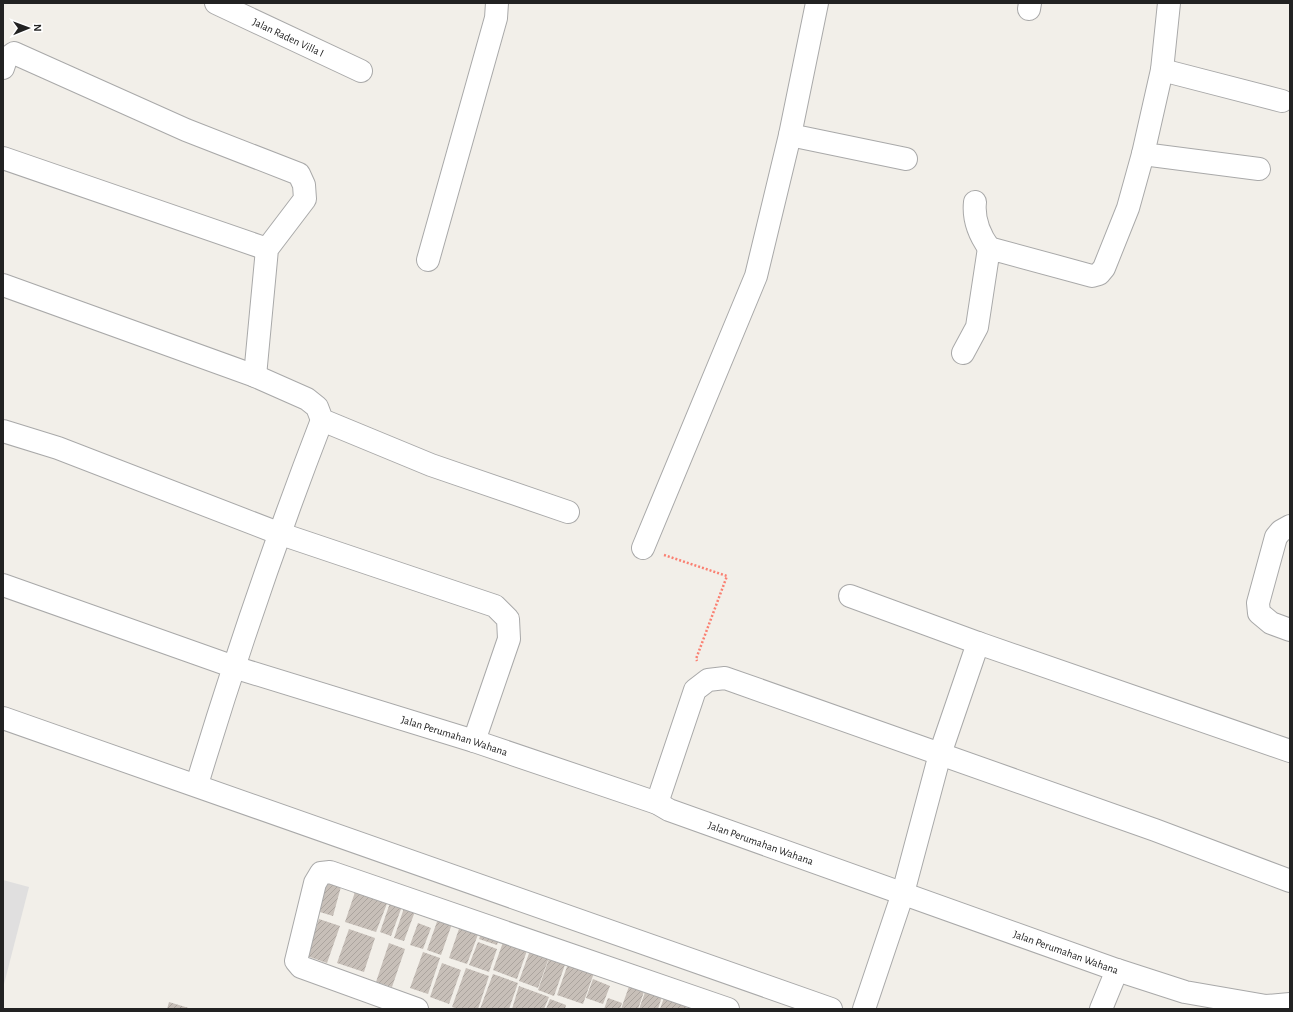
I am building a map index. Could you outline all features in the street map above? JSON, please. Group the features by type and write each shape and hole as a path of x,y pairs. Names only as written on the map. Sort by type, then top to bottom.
{"street":[{"name":"Jalan Raden Villa I","path":"216,3 361,71"},
{"path":"428,260 496,18 497,3"},
{"path":"643,548 756,276 790,135 817,3"},
{"path":"989,248 1092,276 1099,274 1104,268 1128,208 1143,154 1162,70 1169,3"},
{"path":"3,68 6,59 14,53 186,130 299,174 304,185 305,199 267,249 255,376"},
{"path":"1162,70 1282,101"},
{"path":"790,135 906,159"},
{"path":"1143,154 1259,169"},
{"path":"3,158 267,249"},
{"path":"963,353 977,327 989,248 976,223 974,212 975,202"},
{"path":"3,285 255,376 307,399 317,407 322,420 278,533 233,666 198,781 193,784"},
{"path":"322,420 431,465 568,512"},
{"path":"3,432 58,448 278,533 495,606 508,619 509,639 474,741"},
{"path":"1290,526 1281,531 1276,537 1258,603 1259,613 1271,623 1290,630"},
{"name":"Jalan Perumahan Wahana","path":"3,585 233,666 474,741 657,803 669,810 1117,970 1185,992 1266,1006 1290,1004"},
{"path":"850,596 978,643 1290,751"},
{"path":"864,1009 903,893 940,754 978,643"},
{"path":"657,803 695,690 708,680 725,678 1155,830 1290,881"},
{"path":"3,718 831,1009"},
{"path":"417,1009 301,967 296,961 315,883 321,873 330,872 728,1009"},
{"path":"1101,1009 1117,970"}],"path":[{"path":"643,548 726,576 696,659 708,680"}],"shaded area":[{"path":"3,880 29,887 3,988"}],"building":[{"path":"319,876 342,883 333,916 310,909"},
{"path":"356,889 388,901 376,932 345,922"},
{"path":"392,897 404,901 391,936 380,932"},
{"path":"406,902 417,906 404,941 394,938"},
{"path":"439,916 453,921 441,955 427,950"},
{"path":"319,919 340,926 327,963 307,956"},
{"path":"418,923 431,928 423,949 410,945"},
{"path":"461,923 480,929 467,964 449,958"},
{"path":"349,929 375,938 364,972 337,963"},
{"path":"483,929 500,935 497,945 479,939"},
{"path":"506,934 530,942 517,979 493,970"},
{"path":"478,942 497,949 489,972 469,965"},
{"path":"389,943 405,949 392,987 376,982"},
{"path":"532,945 551,952 538,988 519,981"},
{"path":"423,952 440,958 428,994 410,988"},
{"path":"551,953 567,959 554,996 538,990"},
{"path":"569,961 595,970 583,1004 557,995"},
{"path":"442,963 461,970 449,1004 430,997"},
{"path":"466,968 489,976 478,1009 458,1009 452,1007"},
{"path":"493,974 518,983 509,1009 480,1009"},
{"path":"632,978 647,983 638,1009 621,1009"},
{"path":"593,979 610,986 603,1004 586,998"},
{"path":"648,984 664,990 658,1009 639,1009"},
{"path":"519,986 549,997 544,1009 512,1009"},
{"path":"666,992 689,1000 686,1009 660,1009"},
{"path":"608,998 622,1003 620,1009 604,1009"},
{"path":"550,999 566,1005 565,1009 546,1009"},
{"path":"169,1002 192,1009 167,1009"}]}
